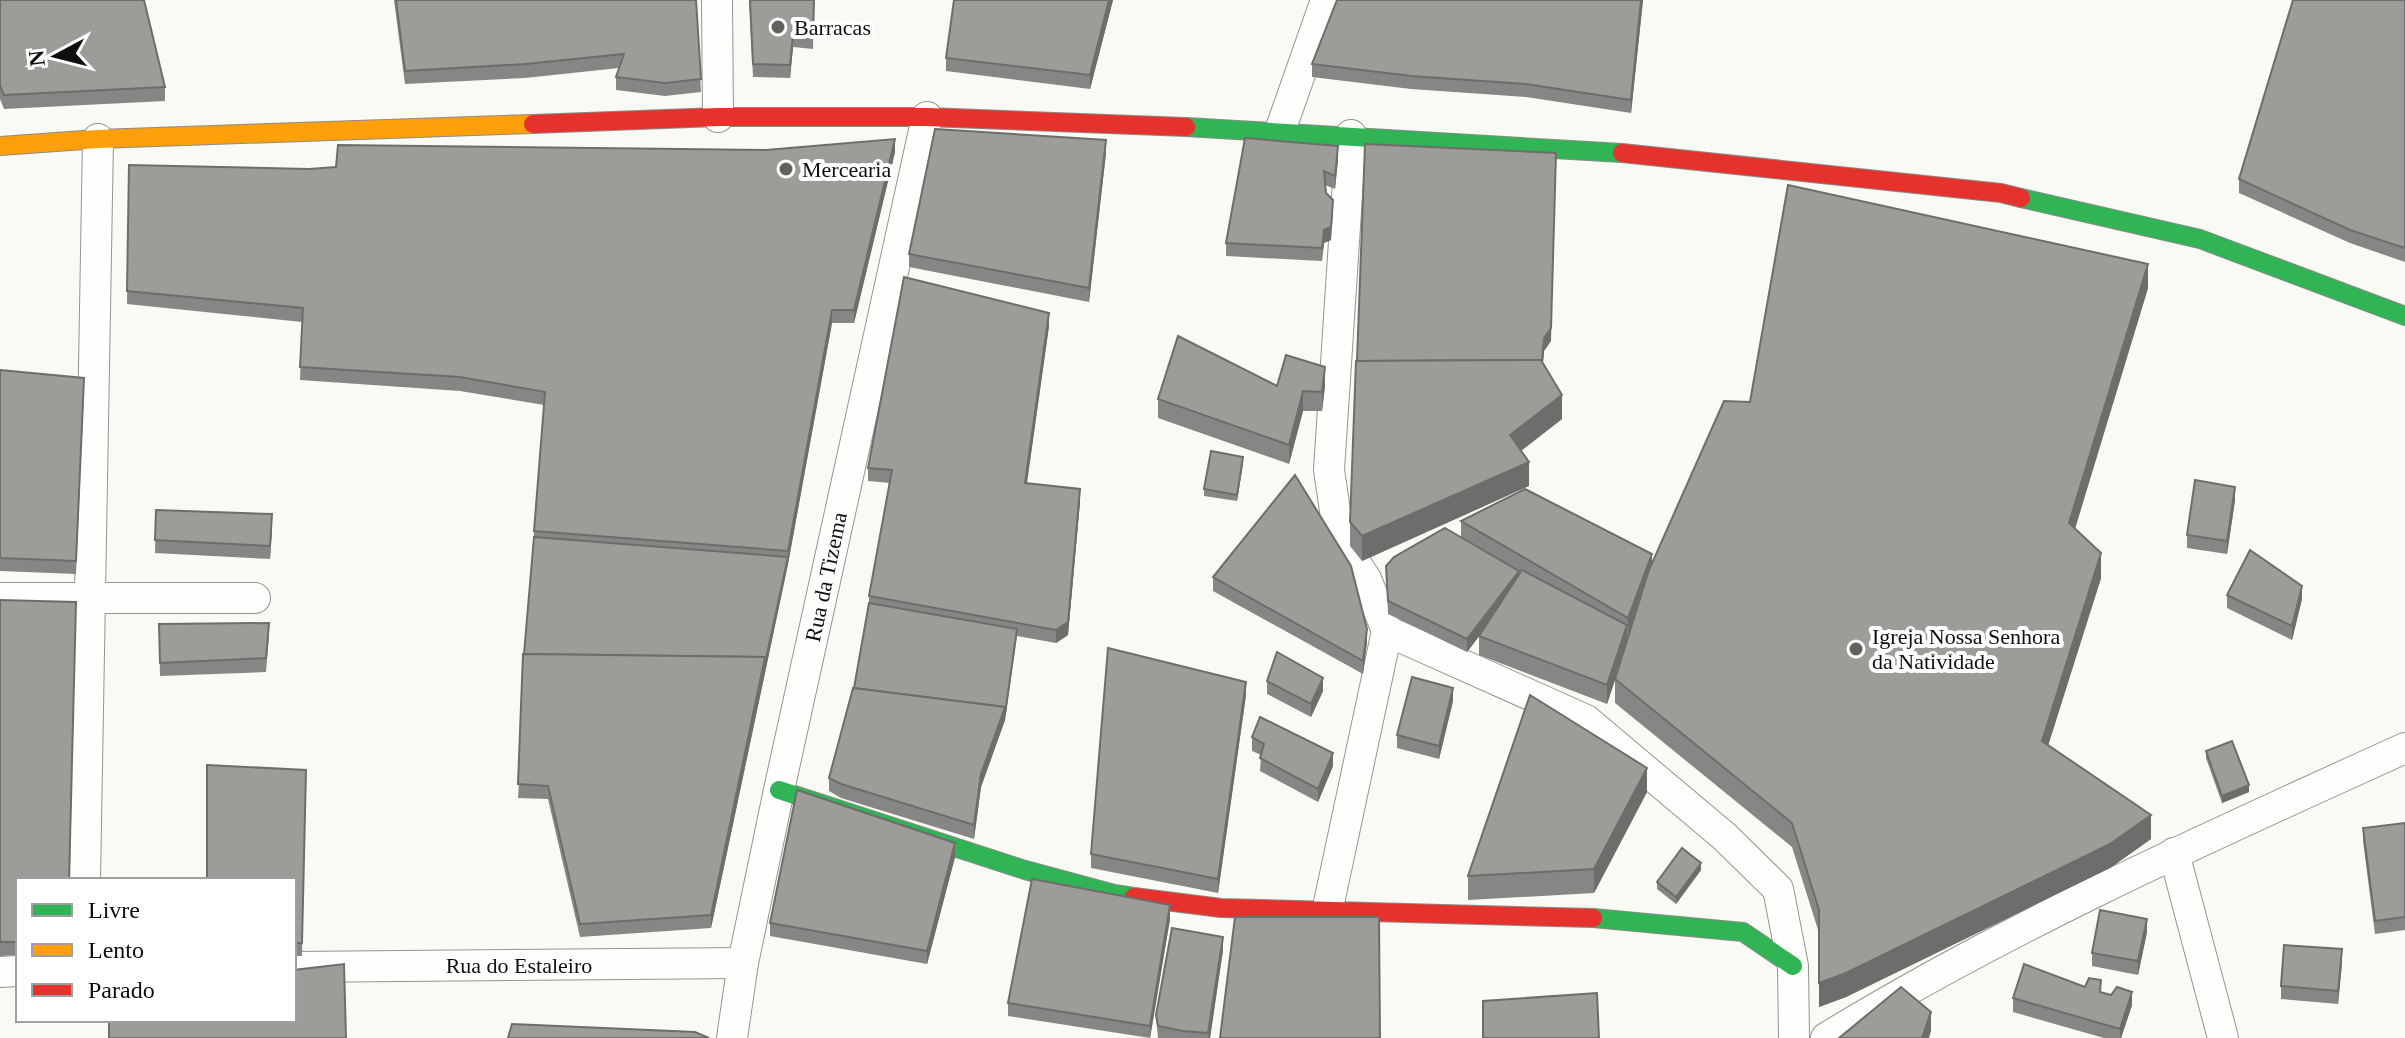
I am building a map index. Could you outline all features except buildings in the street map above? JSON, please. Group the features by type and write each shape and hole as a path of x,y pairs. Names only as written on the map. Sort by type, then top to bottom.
{"street":[{"path":"717,0 718,117"},
{"path":"1280,131 1326,0"},
{"path":"0,146 98,139 718,117 927,117 1280,131 1603,151 2001,193 2200,239 2405,316"},
{"name":"Rua da Tizema","path":"732,1038 743,963 779,790 927,117"},
{"path":"1327,912 1387,631 1366,579 1339,538 1329,470 1351,135"},
{"path":"85,878 98,139"},
{"path":"0,598 255,598"},
{"path":"1387,631 1586,720 1725,837 1778,889 1793,966 1794,1038"},
{"path":"1826,1038 1909,987 2174,853 2405,748"},
{"path":"779,790 1025,870 1114,894 1221,908 1623,919 1743,932 1793,966"},
{"path":"2174,853 2223,1038"},
{"name":"Rua do Estaleiro","path":"296,967 743,963"}],"traffic: fast":[{"path":"1186,127 1622,153"},
{"path":"2021,198 2200,239 2405,316"},
{"path":"779,790 1025,870 1134,897"},
{"path":"1593,918 1743,932 1793,966"}],"traffic: slow":[{"path":"0,146 98,139 533,124"}],"traffic: jam":[{"path":"533,124 718,117 927,117 1186,127"},
{"path":"1622,153 2001,193 2021,198"},
{"path":"1134,897 1221,908 1593,918"}],"place":[{"name":"Barracas","path":"778,27"},
{"name":"Mercearia","path":"786,169"},
{"name":"Igreja Nossa Senhora da Natividade","path":"1856,649"}]}
